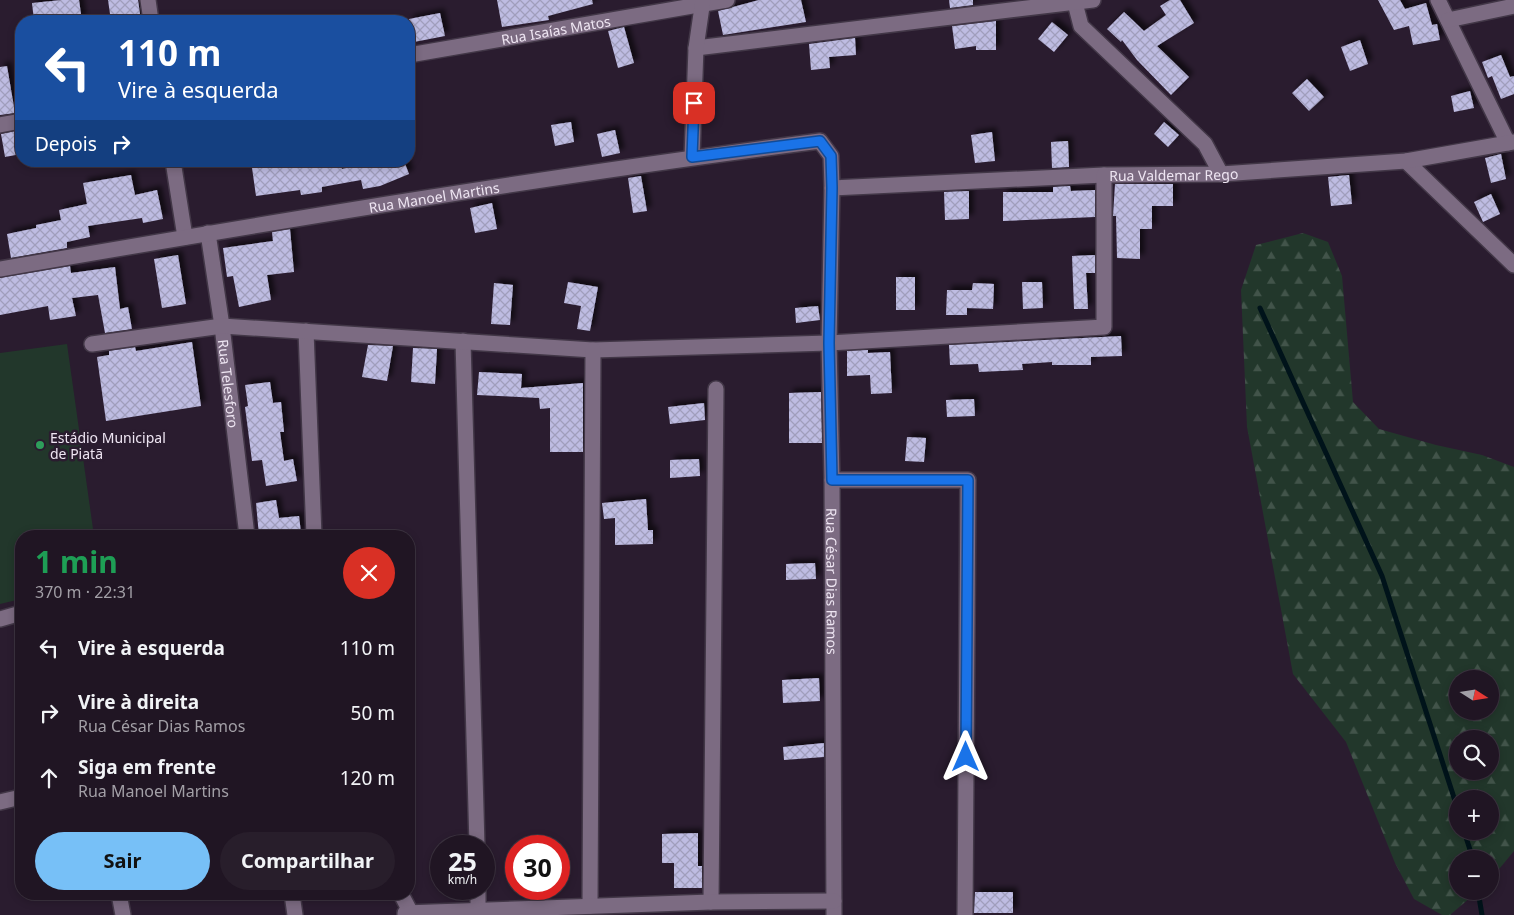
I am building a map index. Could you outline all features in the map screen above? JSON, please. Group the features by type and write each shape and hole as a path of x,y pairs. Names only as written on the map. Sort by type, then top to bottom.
{"street":[{"path":"148,0 150,15"},
{"name":"Rua Isaías Matos","path":"415,54 703,2 728,0"},
{"path":"696,48 1093,0"},
{"path":"1438,0 1511,143"},
{"path":"692,157 696,48 703,2"},
{"path":"1076,3 1081,26 1205,144 1221,174"},
{"path":"1448,20 1514,6"},
{"path":"0,125 15,122"},
{"name":"Rua Manoel Martins","path":"0,269 208,233 692,157 820,141 831,156 832,188"},
{"name":"Rua Valdemar Rego","path":"832,188 1104,175 1221,174 1406,161 1511,143"},
{"path":"1406,161 1514,265"},
{"path":"174,167 185,237"},
{"path":"92,344 222,326 593,350 829,343 1104,327 1104,175"},
{"name":"Rua César Dias Ramos","path":"832,188 829,343 832,480 834,908"},
{"name":"Rua Telesforo","path":"208,233 222,326 246,530"},
{"path":"306,331 314,530"},
{"path":"463,341 477,835"},
{"path":"590,906 593,350"},
{"path":"711,902 716,389"},
{"path":"832,480 968,480 965,915"},
{"path":"0,618 15,614"},
{"path":"0,802 15,798"},
{"path":"120,900 123,915"},
{"path":"293,900 295,915"},
{"path":"403,900 408,914 711,902 834,908"},
{"path":"478,900 478,907"}],"green space":[{"path":"1303,233 1328,242 1342,276 1353,402 1379,429 1436,445 1482,455 1514,467 1514,851 1499,869 1499,850 1449,850 1449,900 1468,900 1450,915 1442,915 1414,899 1395,863 1346,742 1293,674 1247,427 1241,290 1256,245"},
{"name":"Estádio Municipal de Piatã","path":"67,344 93,530 15,530 15,600 0,604 0,353"}],"building":[{"path":"79,0 81,15 33,15 32,3"},
{"path":"108,0 138,0 140,15 110,15"},
{"path":"497,0 592,0 593,4 548,16 549,20 502,27"},
{"path":"759,0 801,0 806,22 723,35 718,11"},
{"path":"949,0 973,0 973,5 950,8"},
{"path":"1170,0 1180,0 1194,23 1157,46 1189,77 1171,95 1137,60 1122,40 1121,42 1107,29 1124,12 1144,31 1166,15 1160,6"},
{"path":"1378,0 1400,0 1405,9 1426,3 1432,25 1437,24 1440,40 1413,45 1409,26 1394,30"},
{"path":"440,13 445,36 415,42 415,18"},
{"path":"996,21 996,50 976,50 976,46 955,49 952,26"},
{"path":"1052,22 1068,35 1054,52 1038,39"},
{"path":"624,27 634,63 618,68 608,31"},
{"path":"855,38 856,55 829,57 830,68 811,70 809,44"},
{"path":"1360,40 1368,64 1350,71 1341,47"},
{"path":"1501,55 1510,77 1514,76 1514,94 1501,99 1492,76 1488,78 1482,62"},
{"path":"7,66 15,113 0,115 0,67"},
{"path":"1307,79 1324,97 1309,111 1292,93"},
{"path":"1470,91 1474,108 1454,112 1451,96"},
{"path":"571,122 574,142 555,146 551,125"},
{"path":"1164,122 1179,135 1168,147 1154,134"},
{"path":"615,130 620,153 602,157 597,134"},
{"path":"15,131 15,155 5,157 1,134"},
{"path":"992,132 995,161 975,163 971,135"},
{"path":"1068,141 1069,167 1052,168 1051,142"},
{"path":"1501,154 1506,179 1491,183 1485,158"},
{"path":"252,167 342,167 342,169 351,167 406,167 409,174 380,186 363,189 361,180 322,187 322,192 301,195 300,190 256,196"},
{"path":"131,175 135,195 157,190 163,219 143,223 142,218 88,226 90,237 67,242 67,248 11,258 7,234 61,220 59,210 87,204 83,183"},
{"path":"1349,175 1352,204 1331,206 1328,177"},
{"path":"641,176 647,211 633,213 628,178"},
{"path":"1115,184 1173,184 1173,206 1152,206 1152,229 1140,229 1140,259 1117,258 1116,216 1113,216"},
{"path":"1070,186 1071,191 1095,190 1095,217 1003,221 1003,192 1053,192 1053,187"},
{"path":"969,191 969,219 945,220 944,192"},
{"path":"1491,194 1500,214 1483,222 1474,202"},
{"path":"492,203 497,229 475,233 470,208"},
{"path":"290,229 294,272 267,275 271,300 239,307 233,276 227,277 223,248 273,241 272,232"},
{"path":"178,255 186,304 162,308 154,259"},
{"path":"1095,255 1095,273 1086,273 1088,309 1074,309 1072,256"},
{"path":"70,266 71,273 115,267 120,309 128,307 132,329 105,333 98,295 72,298 76,316 50,320 48,306 0,315 0,278"},
{"path":"896,277 915,277 915,310 896,310"},
{"path":"568,282 598,287 590,331 577,329 581,306 564,303"},
{"path":"1022,282 1042,282 1043,308 1023,309"},
{"path":"494,283 513,285 510,325 491,324"},
{"path":"973,283 994,284 993,309 967,308 967,315 946,315 947,290 972,290"},
{"path":"818,306 820,320 796,323 795,308"},
{"path":"1121,336 1122,356 1091,357 1091,365 1052,365 1052,362 1022,364 1023,370 979,372 978,364 950,365 949,345"},
{"path":"192,342 201,406 106,421 97,357 109,355 109,351 135,347 136,351"},
{"path":"368,345 393,346 387,381 362,377"},
{"path":"413,348 437,349 435,384 411,382"},
{"path":"868,350 868,353 890,352 892,393 871,394 870,375 847,376 847,351"},
{"path":"479,372 522,374 521,388 583,383 583,452 550,452 550,408 540,409 539,398 477,395"},
{"path":"270,382 273,403 281,402 284,432 280,432 284,461 293,459 297,481 266,486 262,460 252,461 245,407 248,406 245,385"},
{"path":"821,392 822,443 789,443 789,393"},
{"path":"974,399 975,416 947,417 946,400"},
{"path":"704,403 705,420 670,424 668,407"},
{"path":"907,437 926,438 924,462 905,461"},
{"path":"699,459 700,476 670,478 670,460"},
{"path":"646,499 648,530 653,530 653,544 615,545 615,518 604,519 602,503"},
{"path":"276,500 279,518 299,516 301,530 258,530 256,503"},
{"path":"815,563 816,579 786,580 786,564"},
{"path":"819,678 820,701 783,703 782,680"},
{"path":"824,743 824,757 784,760 783,747"},
{"path":"698,833 698,866 702,866 702,888 674,888 674,863 662,863 662,834"},
{"path":"975,892 1013,892 1013,913 974,913"}],"waterway":[{"path":"1260,308 1382,576 1452,790"},
{"path":"1467,840 1470,850"},
{"path":"1480,900 1482,915"}],"place":[{"name":"Estádio Municipal de Piatã","path":"40,445"}],"route":[{"path":"694,103 692,157 820,141 831,156 829,343 832,480 968,480 966,757"}]}
